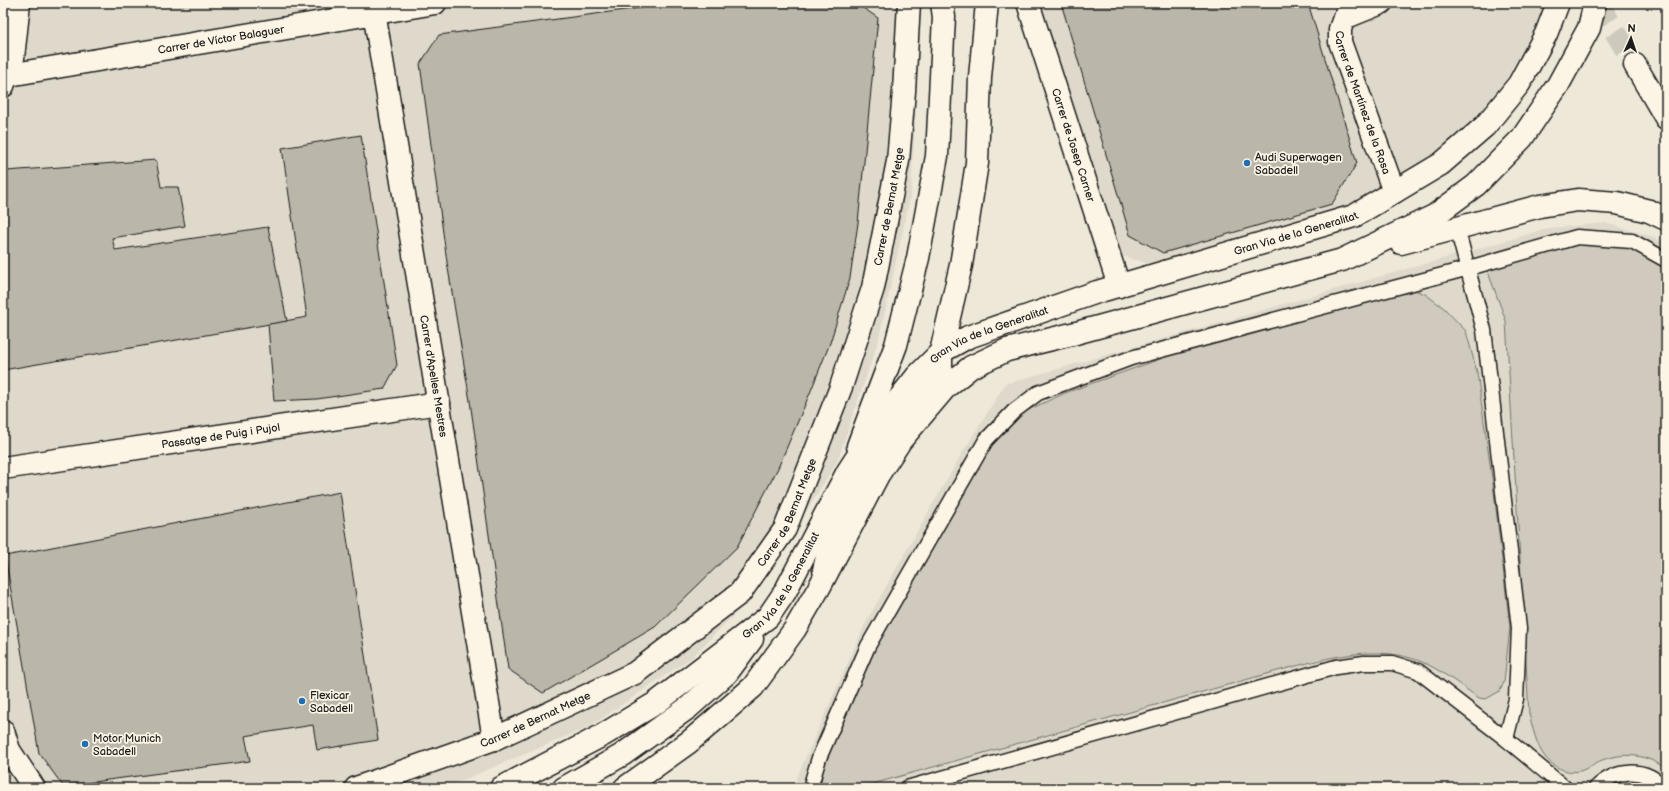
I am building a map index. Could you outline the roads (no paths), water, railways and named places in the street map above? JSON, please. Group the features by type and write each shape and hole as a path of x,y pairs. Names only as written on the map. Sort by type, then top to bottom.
{"street":[{"path":"4,79 13,58 19,3"},
{"name":"Carrer de Víctor Balaguer","path":"4,79 374,12 436,3"},
{"path":"848,471 896,345 918,258 937,156 944,17 942,3"},
{"path":"820,586 830,544 840,518 885,440 941,368 942,352 961,265 977,163 980,76 988,3"},
{"name":"Carrer de Josep Carner","path":"1028,3 1119,286"},
{"name":"Gran Via de la Generalitat","path":"501,788 603,735 656,703 768,617 785,592 848,471 878,425 917,376 942,352 968,337 1001,324 1119,286 1354,216 1440,164 1485,126 1519,84 1546,34 1558,3"},
{"name":"Gran Via de la Generalitat","path":"625,788 689,742 753,687 795,629 820,586 878,475 901,440 946,388 971,366 1007,350 1076,333 1342,260 1434,216 1476,186 1522,138 1558,85 1589,28 1595,3"},
{"name":"Carrer de Bernat Metge","path":"356,788 494,739 635,672 740,593 785,529 841,387 873,288 898,161 907,5"},
{"name":"Carrer de Martínez de la Rosa","path":"1367,5 1344,18 1340,29 1340,42 1394,192"},
{"name":"Carrer d'Apelles Mestres","path":"374,12 494,739"},
{"path":"1635,65 1666,118"},
{"path":"1342,260 1540,206 1578,200 1617,202 1650,211 1666,219"},
{"name":"Passatge de Puig i Pujol","path":"3,468 439,403"},
{"path":"564,788 622,755 689,707 727,673 768,617"},
{"path":"3,731 9,750 34,788"}],"lane":[{"path":"1457,228 1469,268 1484,337 1519,628 1516,699 1506,739"},
{"path":"810,788 819,758 868,646 986,440 1014,411 1038,393 1131,358 1469,268 1577,237 1632,241 1666,260"},
{"path":"907,788 1336,667 1364,663 1392,663 1418,671 1506,739 1565,788"},
{"path":"1596,788 1603,780 1617,774 1633,772 1647,776 1663,786"}],"tunnel":[{"path":"1598,3 1635,65"}],"place":[{"name":"Audi Superwagen Sabadell","path":"1247,163"},
{"name":"Flexicar Sabadell","path":"302,701"},
{"name":"Motor Munich Sabadell","path":"85,744"}]}
